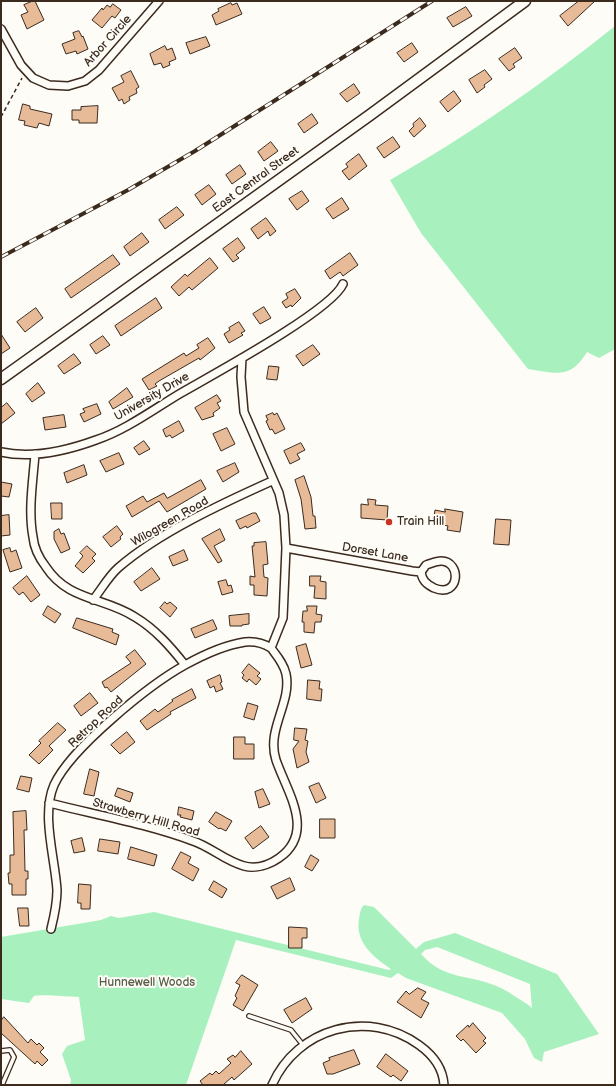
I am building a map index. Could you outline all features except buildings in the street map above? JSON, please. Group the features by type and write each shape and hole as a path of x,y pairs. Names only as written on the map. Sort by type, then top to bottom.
{"main road":[{"name":"East Central Street","path":"1,379 370,115 525,1"}],"street":[{"name":"Arbor Circle","path":"1,29 25,70 33,78 49,85 68,86 84,81 99,70 159,1"},
{"name":"University Drive","path":"1,452 35,454 64,450 98,439 139,418 242,358 300,321 340,291 343,284"},
{"path":"242,358 241,377 244,412 278,493 284,515 286,548 282,618 271,648"},
{"path":"35,454 32,520 33,537 39,557 49,572 71,591 133,616 166,641 185,665"},
{"name":"Wilogreen Road","path":"93,600 116,570 150,544 232,499 272,481"},
{"name":"Dorset Lane","path":"286,548 384,567 421,572"},
{"name":"Dorset Lane","path":"442,561 450,564 454,569 454,582 448,590 442,591 428,585 422,578 421,572 426,565 442,561"},
{"name":"Retrop Road","path":"51,929 57,892 48,809 49,803 54,785 83,746 144,693 185,665 221,648 246,642 262,643 271,648"},
{"name":"Strawberry Hill Road","path":"49,803 146,827 194,841 228,861 246,866 260,867 276,860 288,852 295,841 297,819 294,806 276,758 274,731 287,682 286,672 271,648"},
{"path":"272,1085 286,1061 303,1045 322,1034 344,1027 367,1026 390,1030 412,1040 431,1055 441,1071 444,1085"}],"lane":[{"path":"249,1016 291,1030 303,1045"},
{"path":"1,1051 10,1050 14,1057 2,1082"}],"path":[{"path":"1,117 22,80 25,70"}],"green space":[{"path":"615,26 615,349 599,358 587,352 575,367 568,371 554,373 528,369 421,233 390,180 506,108"},
{"name":"Hunnewell Woods","path":"364,905 374,907 416,949 424,942 455,933 557,974 599,1034 544,1052 542,1062 534,1058 525,1039 502,1013 406,978 398,973 391,978 236,940 186,1085 70,1085 71,1080 62,1054 67,1046 85,1040 79,997 39,995 34,996 29,1003 1,999 1,937 101,920 111,916 119,918 154,912 389,970 391,969 372,954 367,948 360,935 358,927 359,919","holes":["437,947 530,984 532,1009 530,1006 501,988 490,983 449,973 430,963 421,954 425,950"]}],"railway":[{"path":"1,257 128,190 195,151 432,1"}],"place":[{"name":"Train Hill","path":"389,522"}]}
